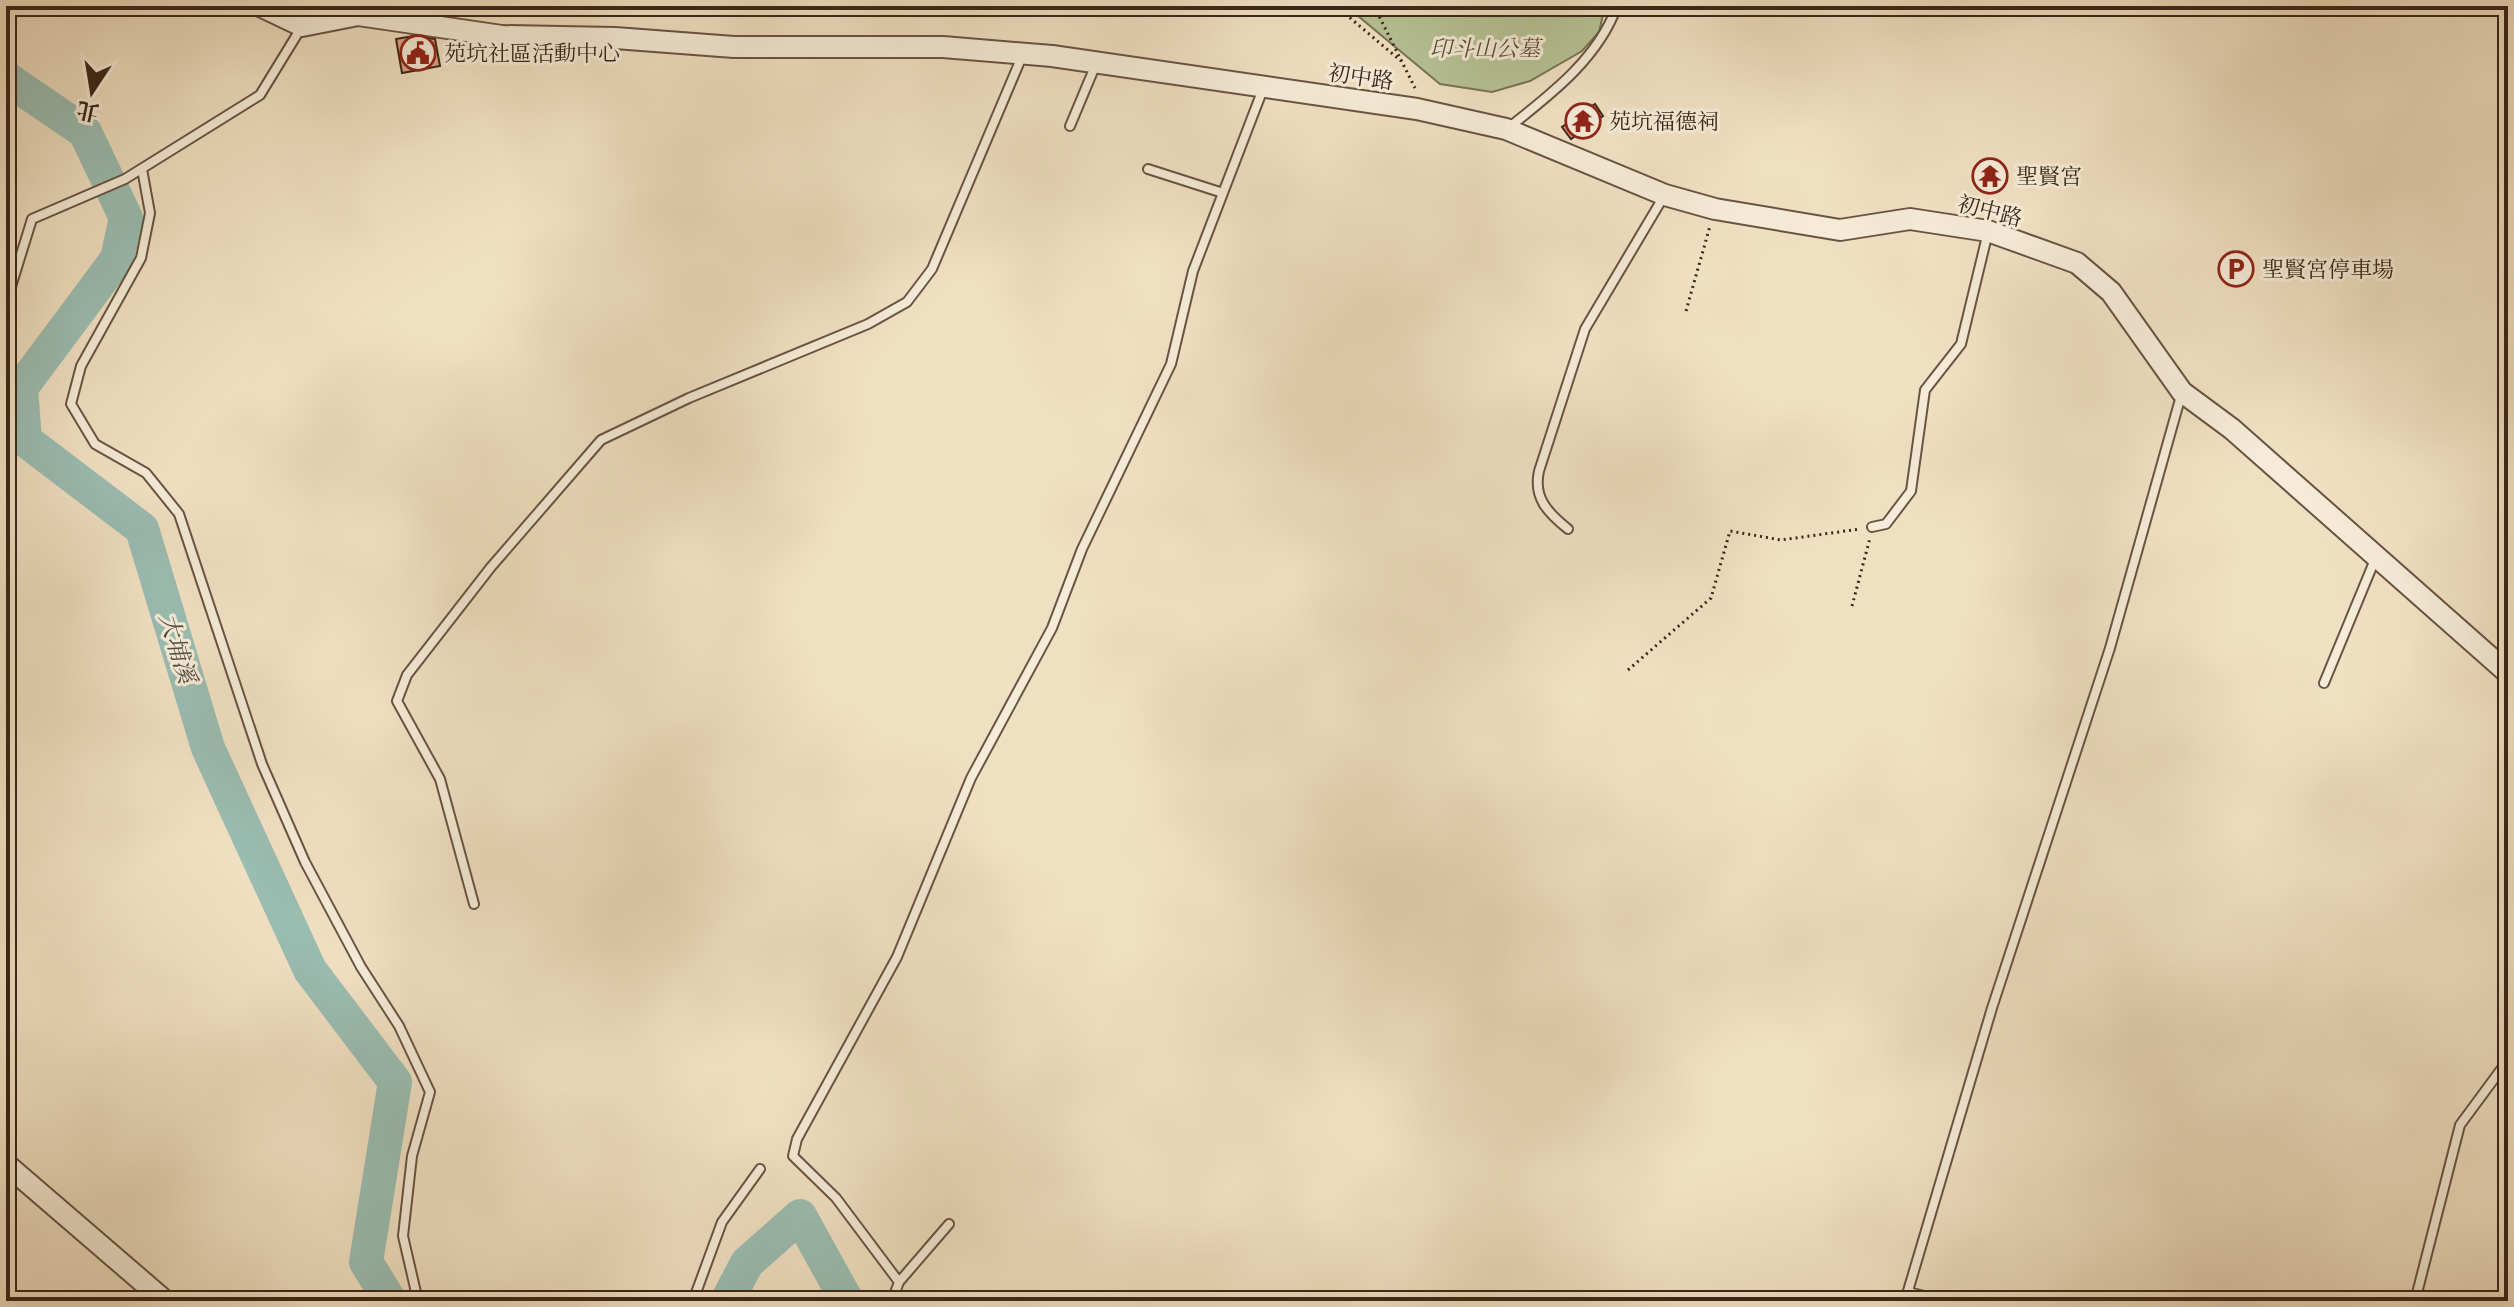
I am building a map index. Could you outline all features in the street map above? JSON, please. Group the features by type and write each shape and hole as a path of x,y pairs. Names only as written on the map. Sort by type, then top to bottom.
{"street":[{"path":"260,6 302,26"},
{"name":"初中路","path":"302,26 358,15 502,36 615,38 734,47 943,47 1023,54 1417,109 1506,129 1665,195 1715,209 1840,230 1910,219 1988,231 2077,263 2111,292 2182,392 2232,429 2508,673"},
{"path":"6,1164 165,1301"}],"lane":[{"path":"1506,129 1561,86 1608,30 1617,6"},
{"path":"6,303 32,219 125,179 260,95 302,26"},
{"path":"474,904 440,779 397,701 407,675 491,567 601,440 689,398 868,324 907,302 932,269 1023,54"},
{"path":"1070,126 1096,63"},
{"path":"899,1282 836,1198 793,1156 797,1139 897,957 971,778 1052,628 1082,549 1171,364 1193,271 1263,89"},
{"path":"142,169 150,213 141,258 81,366 71,404 95,444 146,473 179,514 274,792 305,862 361,967 399,1026 430,1092 412,1156 403,1236 418,1301"},
{"path":"1148,169 1223,193"},
{"path":"1568,529 1548,513 1535,488 1539,471 1585,329 1665,195"},
{"path":"1872,527 1886,524 1911,491 1925,390 1961,344 1988,231"},
{"path":"1944,1301 1907,1296 1992,1008 2110,648 2182,392"},
{"path":"2324,683 2377,556"},
{"path":"2415,1301 2460,1125 2508,1060"},
{"path":"693,1301 722,1222 760,1169"},
{"path":"892,1301 899,1282 949,1224"}],"path":[{"path":"1336,6 1404,63"},
{"path":"1374,6 1414,80 1417,109"},
{"path":"1686,311 1715,209"},
{"path":"1628,670 1711,598 1730,531 1781,540 1819,537 1872,527 1852,606"}],"green space":[{"name":"印斗山公墓","path":"1346,6 1605,6 1599,32 1582,51 1530,81 1492,92 1440,84"}],"building":[{"name":"苑坑社區活動中心","path":"413,36 435,39 440,66 402,73 396,39"},
{"name":"苑坑福德祠","path":"1595,104 1603,116 1571,139 1562,127"}],"waterway":[{"name":"大埔溪","path":"6,78 85,132 126,218 117,259 21,388 25,440 142,529 208,748 310,970 395,1082 366,1262 390,1301"},
{"name":"大埔溪","path":"727,1301 747,1263 800,1216 847,1301"}],"place":[{"name":"苑坑社區活動中心","path":"418,53"},
{"name":"苑坑福德祠","path":"1583,121"},
{"name":"聖賢宮","path":"1990,176"},
{"name":"聖賢宮停車場","path":"2236,269"}]}
